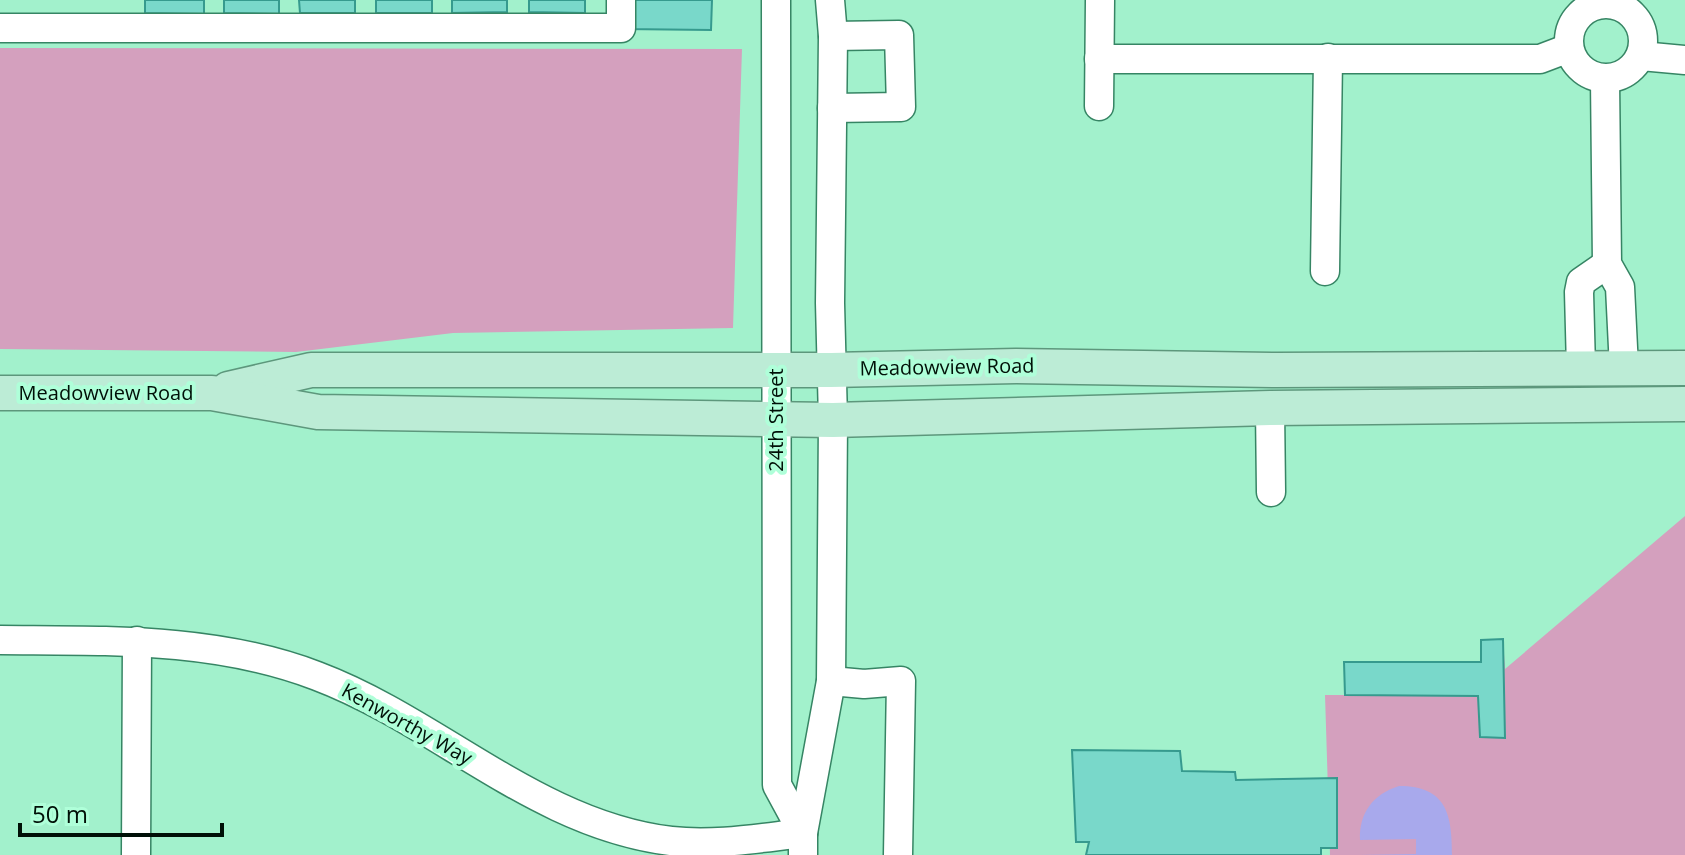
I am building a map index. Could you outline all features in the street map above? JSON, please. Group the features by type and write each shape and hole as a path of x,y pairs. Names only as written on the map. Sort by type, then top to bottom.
{"main road":[{"name":"Meadowview Road","path":"212,393 311,370 831,370 1016,366 1277,370 1685,368"},
{"name":"Meadowview Road","path":"0,393 212,393 318,412 833,420 1270,408 1685,404"}],"street":[{"path":"0,28 621,28 621,0"},
{"name":"24th Street","path":"776,0 777,785 803,844"},
{"path":"803,844 831,681 833,36 830,0"},
{"path":"1099,106 1100,0"},
{"path":"1606,2 1633,14 1641,27 1644,41 1641,56 1632,68 1620,76 1605,79 1591,76 1579,68 1569,48 1571,26 1579,14 1591,6 1606,2"},
{"path":"832,108 901,107 899,35 833,36"},
{"path":"1099,59 1540,59 1569,48"},
{"path":"1641,56 1685,60"},
{"path":"1325,271 1328,58"},
{"path":"1605,79 1607,264 1620,287 1624,368"},
{"path":"1581,368 1581,282 1607,264"},
{"path":"1270,408 1271,492"},
{"name":"Kenworthy Way","path":"0,640 137,641 197,646 262,658 316,675 368,698 485,768 567,812 628,834 672,841 803,844"},
{"path":"136,855 137,641"},
{"path":"831,681 864,684 901,681 898,855"}],"shaded area":[{"path":"0,48 742,49 733,328 453,333 296,352 0,349"},
{"path":"1685,516 1685,855 1330,855 1325,695 1344,695 1344,662 1481,662 1481,640 1503,639 1505,669"}],"water":[{"path":"1399,786 1428,791 1444,806 1450,827 1452,855 1360,855 1416,854 1416,839 1360,840 1362,821 1369,806 1382,794"}],"building":[{"path":"145,0 204,0 204,14 145,13"},
{"path":"224,0 279,0 279,14 224,13"},
{"path":"299,0 355,0 355,13 300,13"},
{"path":"376,0 432,0 432,13 376,13"},
{"path":"452,0 507,0 507,12 452,13"},
{"path":"529,0 585,0 585,13 529,12"},
{"path":"625,0 712,0 711,30 624,29"},
{"path":"1503,639 1505,738 1480,737 1478,696 1345,695 1344,662 1481,662 1481,640"},
{"path":"1072,750 1180,751 1182,771 1235,772 1236,780 1337,778 1337,848 1321,848 1321,855 1086,855 1089,842 1076,842"}]}
